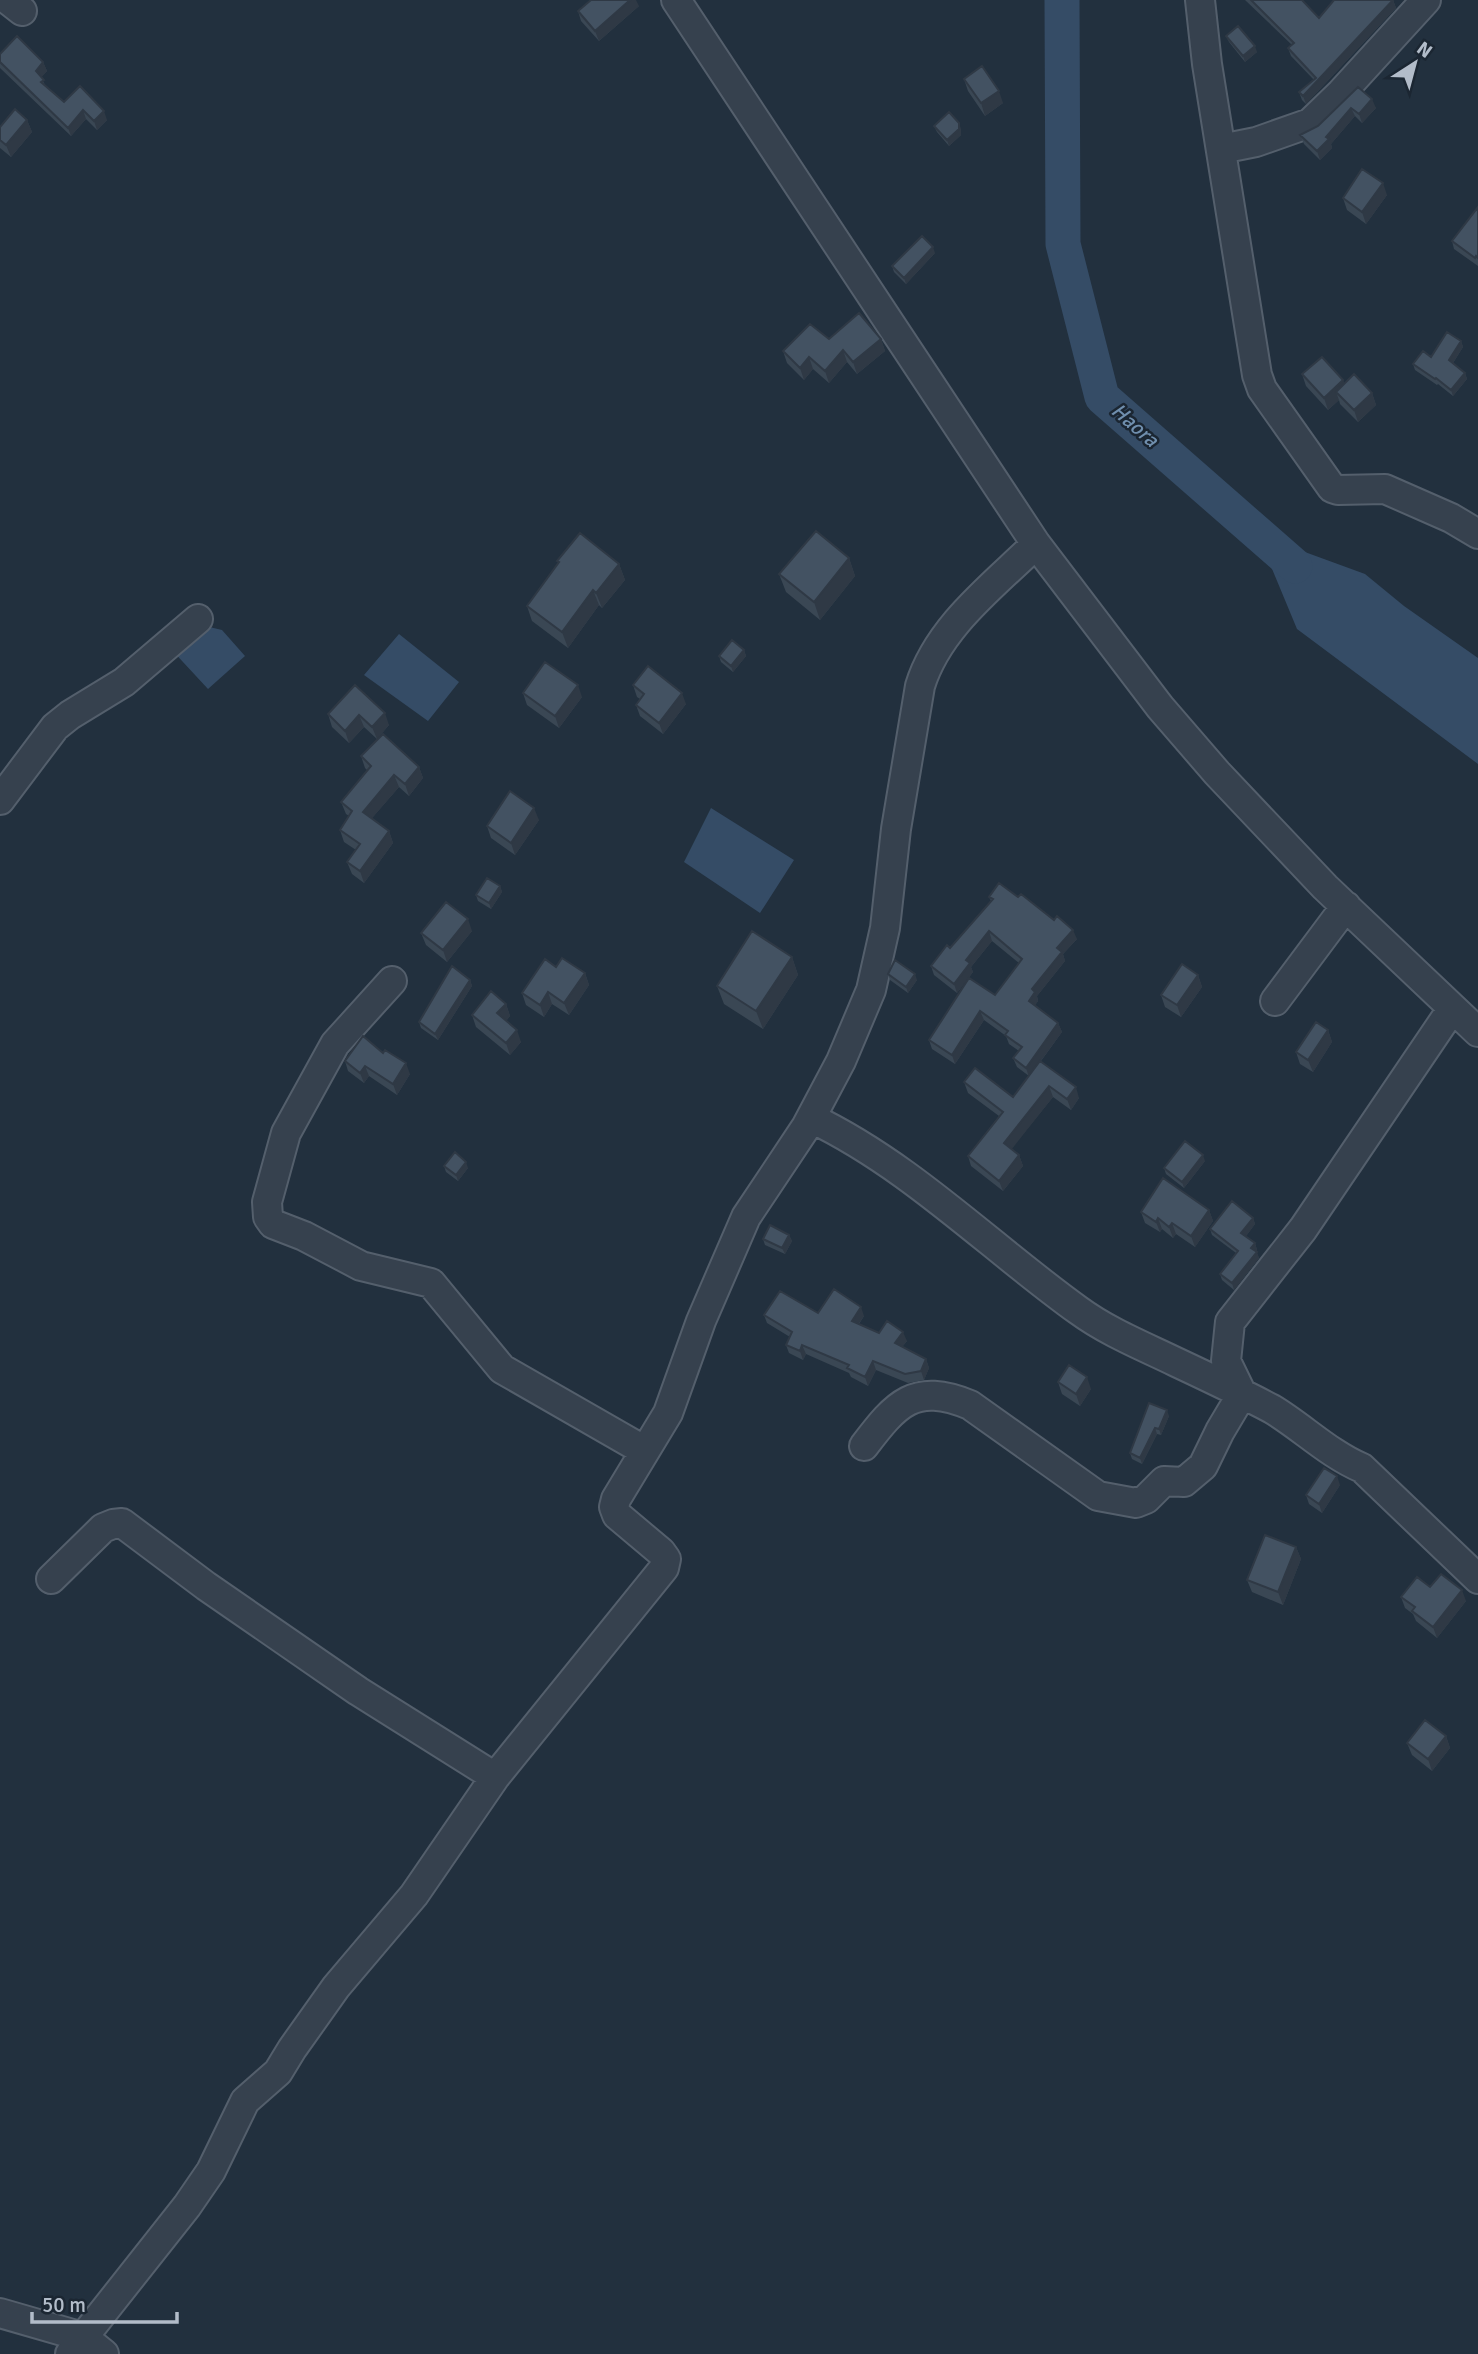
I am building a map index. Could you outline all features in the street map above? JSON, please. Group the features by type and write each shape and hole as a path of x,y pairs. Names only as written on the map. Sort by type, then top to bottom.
{"street":[{"path":"676,0 1036,544 1160,707 1217,773 1346,906 1478,1032"},
{"path":"1200,0 1207,64 1257,375 1269,402 1332,488 1385,489 1451,518 1478,534"},
{"path":"1221,149 1256,142 1310,123 1426,0"},
{"path":"0,2313 83,2348 211,2171 245,2101 278,2072 336,1987 414,1895 495,1777 659,1577 666,1559 617,1515 614,1507 616,1499 668,1413 701,1321 746,1217 811,1118 841,1061 871,990 885,928 896,829 920,686 927,663 939,643 1036,544"},
{"path":"0,800 55,727 124,682 198,619"},
{"path":"1275,1001 1346,906"},
{"path":"392,981 335,1044 286,1133 267,1202 268,1217 273,1224 304,1236 361,1266 431,1283 502,1369 645,1451"},
{"path":"1242,1394 1226,1361 1230,1322 1303,1229 1452,1009"},
{"path":"811,1118 847,1136 906,1174 985,1239 1080,1311 1121,1336 1290,1420 1346,1461 1362,1468 1478,1579"},
{"path":"864,1446 886,1417 904,1402 931,1396 949,1396 970,1405 1098,1496 1136,1503 1146,1499 1164,1481 1184,1482 1203,1466 1220,1430 1242,1394"},
{"path":"51,1578 103,1528 122,1523 206,1586 358,1691 495,1777"}],"water":[{"path":"1258,535 1365,574 1404,606 1478,658 1478,764 1297,629"},
{"path":"201,625 222,630 245,656 208,689 170,648"},
{"path":"399,634 459,682 428,721 364,675"},
{"path":"711,808 794,860 760,913 684,862"}],"building":[{"path":"591,0 630,0 595,31 578,11"},
{"path":"1251,0 1302,0 1319,18 1334,0 1393,0 1303,96 1299,92 1316,78 1288,48 1294,43"},
{"path":"1238,26 1255,46 1243,56 1226,36"},
{"path":"17,36 43,62 36,71 44,80 41,82 64,102 80,86 104,111 94,121 83,110 68,128 0,62 0,54"},
{"path":"982,66 999,91 981,103 964,79"},
{"path":"1358,87 1372,99 1359,114 1351,108 1317,151 1300,135 1318,126"},
{"path":"15,109 27,120 6,145 0,140 0,127"},
{"path":"949,112 959,123 959,129 947,140 934,126"},
{"path":"1362,169 1383,183 1362,212 1343,198"},
{"path":"1478,207 1478,258 1475,258 1452,241"},
{"path":"922,236 933,247 904,278 892,266"},
{"path":"859,313 881,339 853,362 843,350 825,371 809,357 800,368 783,351 810,324 829,339"},
{"path":"1447,332 1461,341 1449,360 1465,373 1451,390 1413,364 1423,351 1431,357"},
{"path":"1322,357 1343,380 1324,398 1302,374"},
{"path":"1354,374 1372,393 1354,410 1336,392"},
{"path":"816,531 849,558 814,602 779,574"},
{"path":"580,533 619,564 596,593 593,590 562,632 527,606 559,562 557,561"},
{"path":"732,640 744,650 731,666 719,656"},
{"path":"545,662 578,685 555,716 523,693"},
{"path":"648,666 682,693 659,723 636,705 644,694 633,685"},
{"path":"355,685 385,713 372,727 359,715 345,731 328,714"},
{"path":"383,734 419,767 405,784 394,775 363,812 389,831 360,871 347,862 360,844 340,830 352,811 341,802 371,766 361,756"},
{"path":"510,791 534,808 511,843 487,826"},
{"path":"487,878 500,886 489,903 476,895"},
{"path":"999,883 1018,897 1021,894 1054,920 1057,916 1073,930 1057,948 1062,952 1032,989 1035,992 1029,1001 1058,1023 1026,1068 1013,1058 1022,1047 1005,1035 1008,1031 980,1011 952,1055 929,1040 969,978 995,995 1022,959 989,931 966,960 970,963 954,984 931,966 947,945 950,948 993,899 989,897"},
{"path":"446,902 468,919 443,950 421,933"},
{"path":"752,931 792,957 756,1011 717,986"},
{"path":"562,958 585,973 564,1003 548,992 540,1005 522,993 545,959 556,967"},
{"path":"895,960 915,974 906,987 888,974"},
{"path":"1182,964 1198,975 1177,1005 1161,995"},
{"path":"452,966 470,980 435,1034 419,1022"},
{"path":"491,991 506,1004 497,1013 517,1030 506,1043 472,1015"},
{"path":"1316,1022 1328,1030 1308,1060 1296,1052"},
{"path":"363,1036 383,1053 385,1050 406,1063 393,1084 365,1066 360,1073 345,1061"},
{"path":"1040,1061 1076,1087 1067,1099 1049,1086 1004,1143 1019,1155 999,1181 968,1156 1003,1112 964,1082 975,1068 1013,1097"},
{"path":"1185,1141 1203,1155 1182,1182 1164,1168"},
{"path":"455,1152 466,1162 456,1175 444,1166"},
{"path":"1163,1178 1209,1210 1191,1236 1172,1223 1169,1227 1158,1218 1156,1222 1141,1212"},
{"path":"1232,1201 1253,1218 1241,1233 1255,1243 1251,1248 1257,1252 1232,1283 1220,1274 1238,1251 1210,1229"},
{"path":"770,1225 789,1235 782,1248 763,1239"},
{"path":"834,1289 861,1307 852,1321 879,1333 887,1321 903,1332 895,1343 926,1359 921,1371 905,1374 873,1361 865,1377 847,1368 849,1365 802,1345 800,1351 786,1345 792,1332 764,1315 780,1291 818,1313"},
{"path":"1069,1365 1087,1377 1076,1394 1058,1382"},
{"path":"1149,1403 1167,1410 1159,1429 1155,1428 1140,1458 1130,1453"},
{"path":"1324,1468 1337,1476 1319,1504 1306,1495"},
{"path":"1265,1535 1296,1547 1278,1592 1247,1580"},
{"path":"1441,1574 1462,1590 1433,1627 1412,1611 1415,1607 1401,1597 1417,1577 1430,1587"},
{"path":"1425,1720 1446,1736 1428,1759 1407,1743"}],"waterway":[{"name":"Haora","path":"1062,0 1063,244 1102,397 1295,566"}]}
